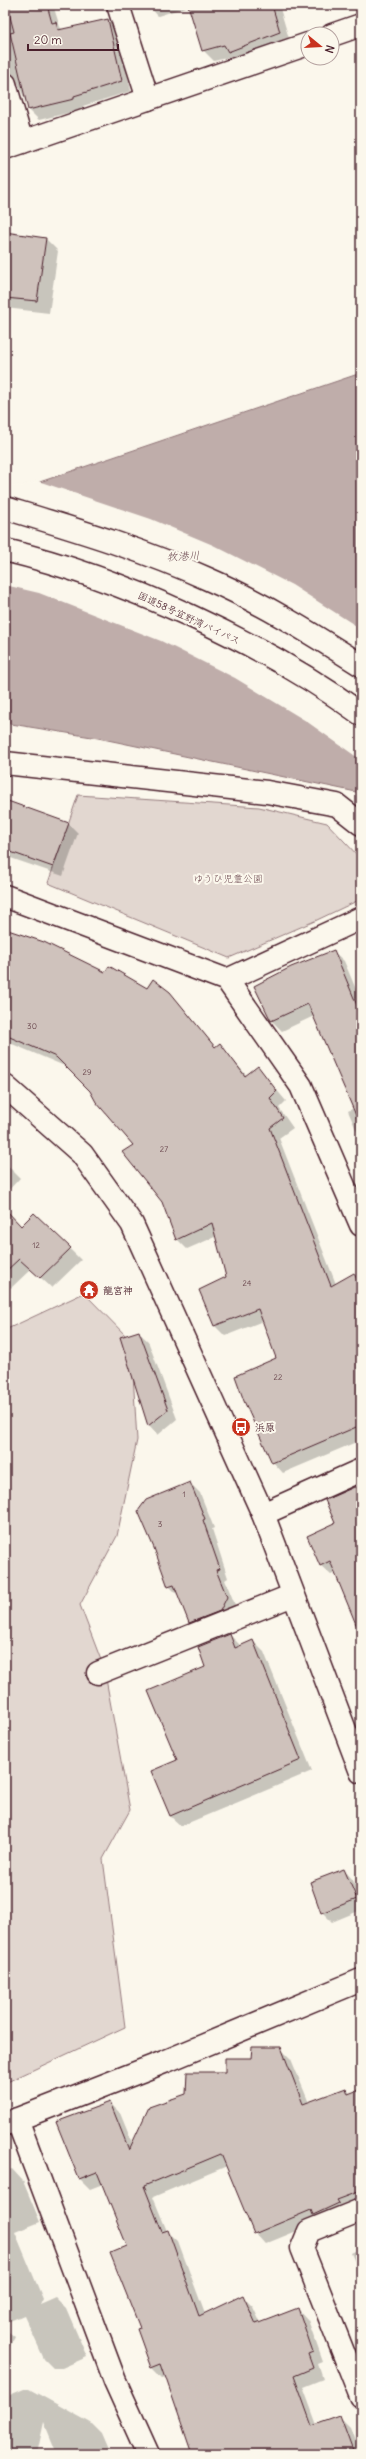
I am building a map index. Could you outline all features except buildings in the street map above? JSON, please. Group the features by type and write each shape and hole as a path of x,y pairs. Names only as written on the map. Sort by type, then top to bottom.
{"main road":[{"path":"118,5 148,99"},
{"path":"340,32 361,25"},
{"path":"5,84 14,145 300,47"},
{"path":"5,508 106,538 209,579 280,616 361,665"},
{"name":"国道58号宜野湾バイパス","path":"5,550 92,577 143,596 196,620 273,658 335,695 361,714"},
{"path":"5,763 267,792 337,805 361,824"},
{"path":"5,896 227,980 301,1086 361,1225"},
{"path":"227,980 361,918"},
{"path":"5,1086 82,1154 132,1224 262,1514 361,1772"},
{"path":"262,1514 361,1470"},
{"path":"98,1673 293,1595"},
{"path":"148,2454 115,2381 11,2121 164,2062 361,1980"},
{"path":"361,2210 309,2231 302,2248 361,2396"}],"green space":[{"name":"ゆうひ児童公園","path":"78,795 259,807 327,823 361,859 361,899 317,920 229,958 48,883"},
{"path":"84,1293 131,1341 137,1440 117,1536 80,1605 104,1668 130,1810 103,1859 125,2027 5,2083 5,1330"}],"water":[{"name":"牧港川","path":"361,373 361,793 98,738 5,723 5,486 22,488"}],"pier":[{"path":"38,481 151,519 213,545 292,585 361,629 361,760 306,721 235,678 161,641 39,593 5,585 5,484 22,486"}],"place":[{"name":"龍宮神","path":"89,1290"},
{"name":"浜原","path":"241,1427"}]}
